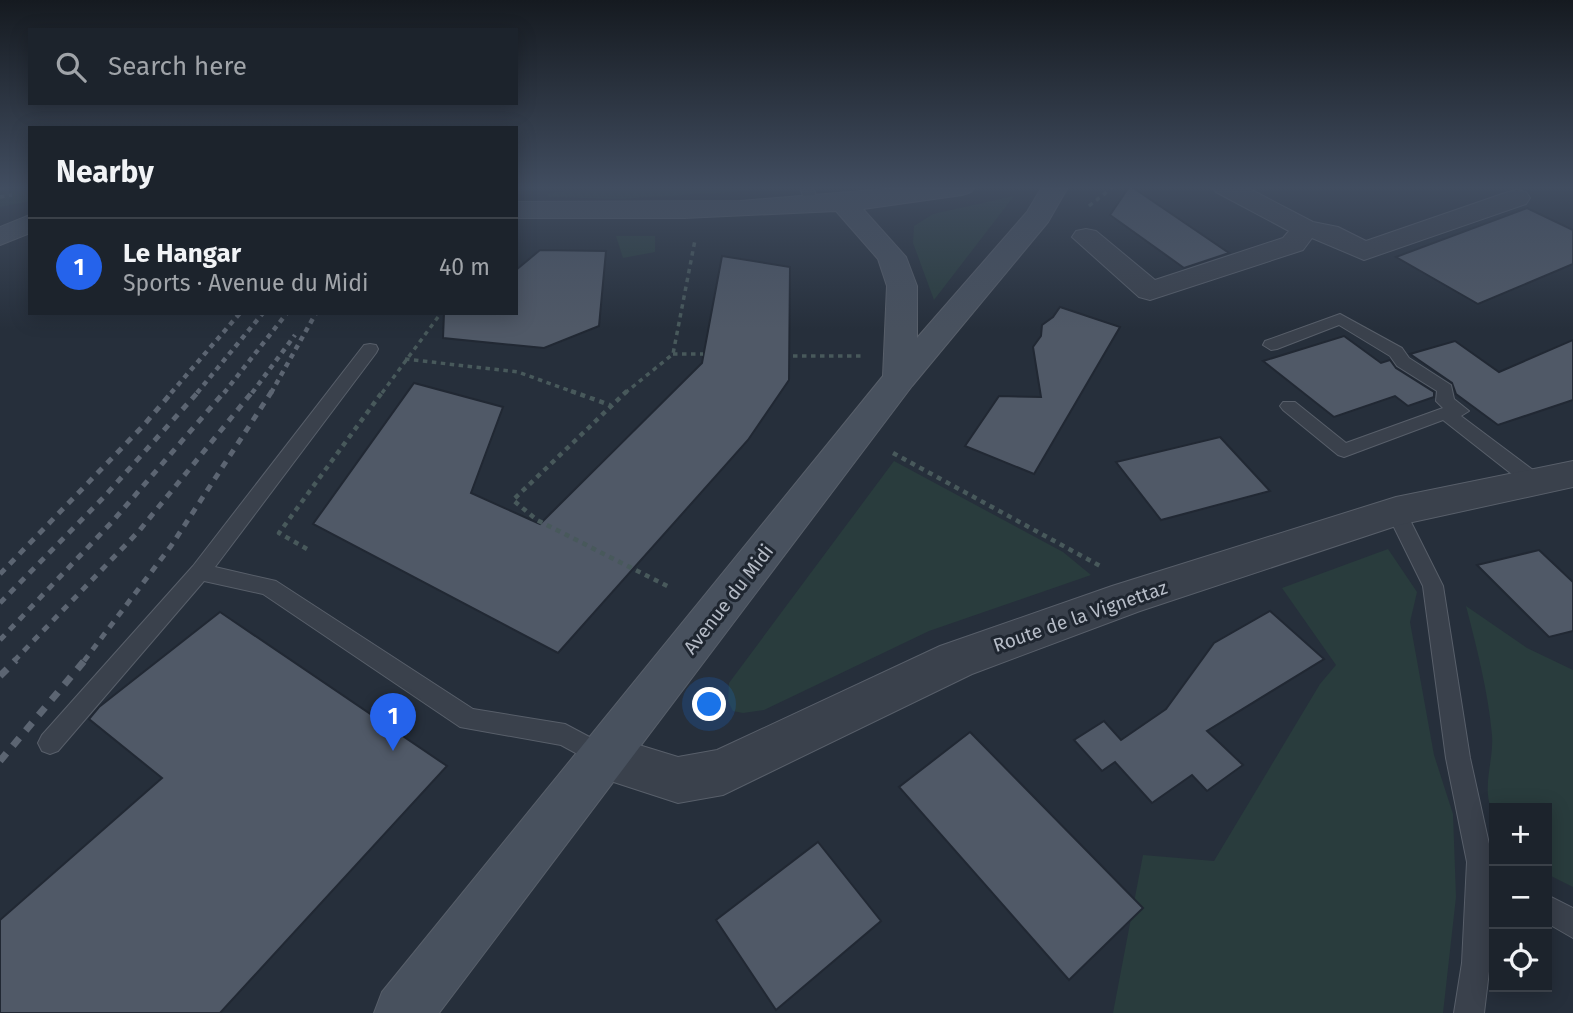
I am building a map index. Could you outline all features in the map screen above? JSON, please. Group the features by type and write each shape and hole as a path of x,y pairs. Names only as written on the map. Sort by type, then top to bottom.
{"main road":[{"path":"864,234 892,257 902,286 884,367"},
{"name":"Avenue du Midi","path":"403,1013 603,757 884,367 1019,234"}],"street":[{"path":"1086,237 1150,291 1293,244 1301,234"},
{"path":"1331,234 1364,250 1410,234"},
{"name":"Route de la Vignettaz","path":"603,757 678,780 723,772 772,746 956,660 1127,598 1396,512 1554,478"}],"lane":[{"path":"1271,345 1340,318 1396,352 1403,362 1445,389 1445,401 1460,411 1445,413 1344,451 1289,406"},
{"path":"50,743 200,572 370,349"},
{"path":"1445,413 1554,478"},
{"path":"1396,512 1433,586 1458,758 1487,867 1469,1013"},
{"path":"200,572 269,587 468,719 565,735 603,757"},
{"path":"1552,911 1573,925"}],"path":[{"path":"673,354 696,234"},
{"path":"307,549 279,533 439,315"},
{"path":"671,588 537,520 513,500 610,405 673,354 703,354"},
{"path":"793,356 884,367"},
{"path":"405,359 518,372 610,405"},
{"path":"893,453 1099,563 1109,576"}],"shaded area":[{"path":"914,234 985,234 934,300 913,243"},
{"path":"616,236 655,236 655,252 623,258"},
{"path":"894,461 1063,552 1091,575 929,631 764,710 743,713 733,711 728,701 729,683"},
{"path":"1388,549 1417,592 1410,622 1434,755 1453,814 1456,897 1443,1013 1113,1013 1143,855 1214,861 1320,684 1336,665 1282,588"},
{"path":"1466,606 1527,648 1573,670 1573,887 1552,876 1552,803 1490,803 1488,786 1492,735 1482,670"}],"building":[{"path":"1137,234 1201,234 1229,253 1184,268"},
{"path":"1457,234 1573,234 1573,264 1478,304 1396,257"},
{"path":"540,250 606,251 599,326 544,348 443,338 444,315 518,315 518,268"},
{"path":"722,256 790,267 789,380 748,440 558,653 313,524 414,383 503,407 471,493 540,524 702,363"},
{"path":"1060,307 1120,327 1034,474 965,446 999,396 1041,397 1033,347 1041,336 1042,325 1053,317"},
{"path":"1344,336 1381,363 1390,360 1396,368 1434,392 1434,397 1408,406 1395,396 1334,417 1263,361"},
{"path":"1573,340 1573,400 1498,425 1456,394 1452,383 1410,354 1455,341 1499,372"},
{"path":"1220,437 1270,491 1161,520 1116,462"},
{"path":"1539,550 1573,582 1573,631 1549,637 1477,565"},
{"path":"1270,611 1324,659 1207,731 1243,765 1207,791 1192,775 1152,803 1115,762 1102,771 1074,740 1104,721 1121,740 1166,709 1214,643"},
{"path":"220,612 447,766 220,1013 0,1013 0,920 162,778 89,719 99,707"},
{"path":"970,732 1143,908 1069,980 899,787"},
{"path":"818,842 881,921 776,1010 716,920"}],"railway":[{"path":"171,393 238,315"},
{"path":"197,393 261,315"},
{"path":"224,393 285,315"},
{"path":"271,393 315,315"},
{"path":"252,393 295,335"},
{"path":"0,574 143,426 173,391"},
{"path":"0,603 103,498 199,391"},
{"path":"0,640 112,522 225,391"},
{"path":"14,661 139,531 253,391"},
{"path":"84,661 171,546 272,391"},
{"path":"0,676 16,660"},
{"path":"0,761 85,660"}],"place":[{"name":"Le Hangar","path":"393,751"}]}
